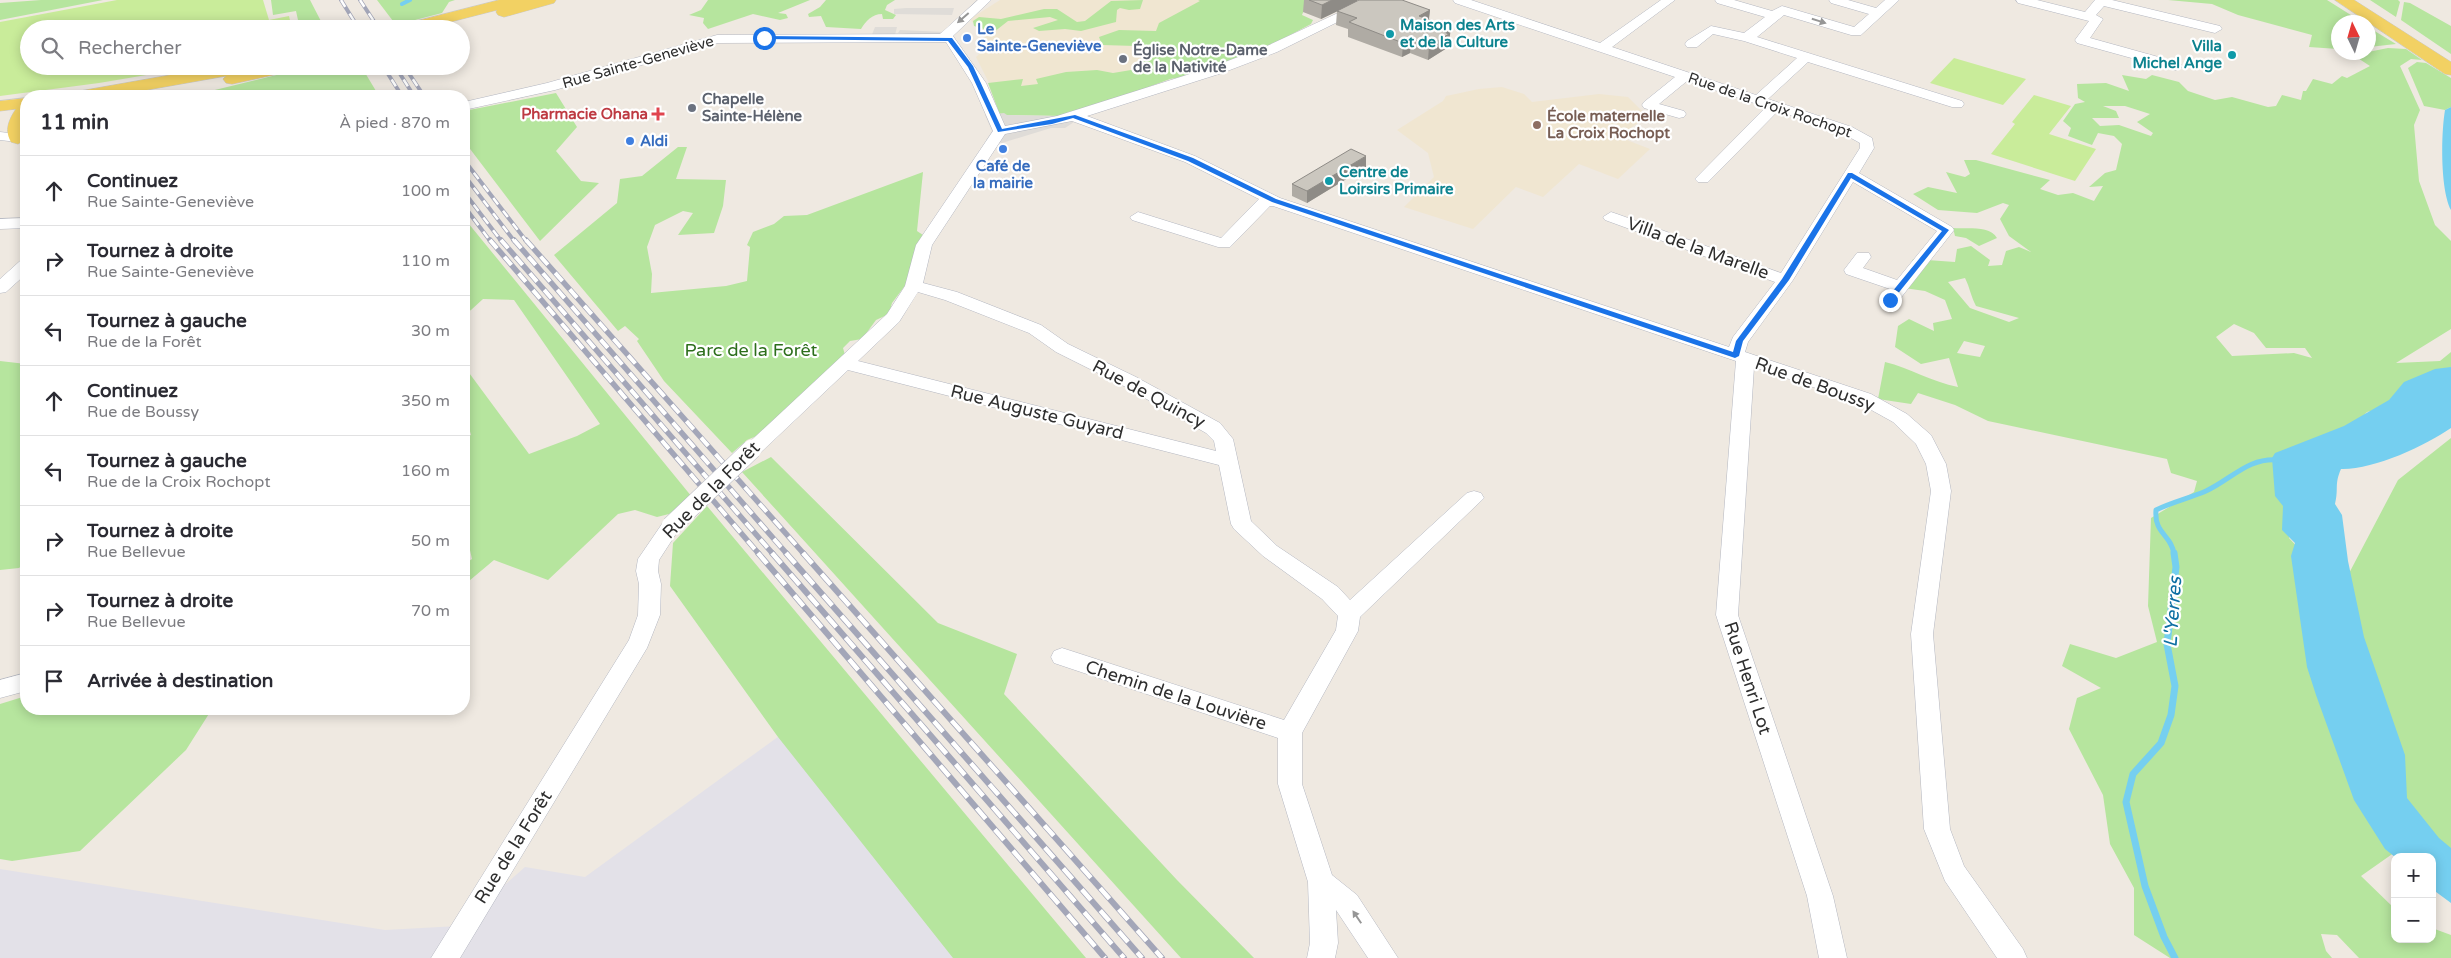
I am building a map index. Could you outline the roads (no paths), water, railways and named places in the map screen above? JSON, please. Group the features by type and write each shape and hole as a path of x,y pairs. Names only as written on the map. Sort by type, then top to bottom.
{"main road":[{"path":"439,20 518,0"},
{"path":"470,21 548,0"},
{"path":"2343,0 2451,70"},
{"path":"124,90 226,75"},
{"path":"171,90 234,75"},
{"path":"0,106 20,109"},
{"path":"0,116 20,111"},
{"path":"20,117 16,132 20,136"}],"street":[{"path":"943,38 985,0"},
{"path":"943,38 950,39 970,66 996,117 1000,131 1052,122 1217,70 1272,49 1376,0"},
{"name":"Rue de la Croix Rochopt","path":"1459,0 1847,130 1868,141 1867,148 1785,280 1739,341 1740,357"},
{"path":"1601,48 1669,0"},
{"path":"1721,0 1774,16"},
{"path":"1835,0 1878,13"},
{"path":"1747,38 1782,10 1856,32 1893,0"},
{"path":"2022,0 2092,18"},
{"path":"2175,66 2082,40 2101,1 2214,29"},
{"path":"1692,44 1711,30 1747,38 1957,104"},
{"name":"Rue Sainte-Geneviève","path":"470,105 556,86 716,39 943,38"},
{"path":"1758,101 1806,57"},
{"path":"1679,114 1649,105 1684,76"},
{"path":"1703,178 1775,106"},
{"name":"Rue de Boussy","path":"1073,116 1190,159 1274,201 1864,398 1900,418 1924,440 1936,464 1941,491 1922,634 1937,830 1954,873 2013,958"},
{"name":"Rue de la Forêt","path":"445,958 639,642 649,615 650,584 647,570 649,559 671,526 893,318 914,286 924,245 1000,131"},
{"path":"0,136 20,138"},
{"path":"1850,174 1946,230 1895,294 1852,270 1863,257"},
{"path":"1138,217 1224,244 1265,202 1274,201"},
{"name":"Villa de la Marelle","path":"1611,216 1785,280"},
{"path":"0,224 20,223"},
{"path":"0,288 20,270"},
{"name":"Rue de Quincy","path":"914,286 951,296 1035,328 1062,348 1128,381 1213,428 1223,439 1241,524 1270,551 1330,593 1349,614"},
{"name":"Rue Henri Lot","path":"1740,357 1727,615 1820,896 1833,958"},
{"name":"Rue Auguste Guyard","path":"845,363 1228,460"},
{"path":"1321,958 1324,943 1321,882 1290,784 1290,732 1347,631 1349,614 1474,498"},
{"name":"Chemin de la Louvière","path":"1062,658 1290,732"},
{"path":"0,689 20,684"},
{"path":"1321,882 1348,904 1384,958"}],"water":[{"path":"2451,107 2451,210 2447,201 2443,175 2442,147 2445,110"},
{"path":"2451,367 2451,428 2398,456 2368,466 2341,469 2335,504 2342,515 2348,561 2364,637 2405,755 2407,798 2439,838 2451,848 2451,903 2436,892 2436,853 2391,854 2385,849 2354,800 2307,667 2291,556 2295,543 2282,530 2283,506 2275,496 2272,458 2275,453 2344,426 2389,400 2404,382 2435,369"}],"waterway":[{"path":"402,4 410,0"},
{"name":"L'Yerres","path":"2174,554 2170,542 2160,529 2156,518 2156,510 2206,491 2249,465 2268,460 2279,460"},
{"name":"L'Yerres","path":"2174,553 2176,567 2167,644 2175,686 2171,715 2161,743 2133,774 2126,802 2145,886 2164,937 2175,958"}],"railway":[{"path":"341,0 353,20"},
{"path":"360,0 373,20"},
{"path":"389,75 398,90"},
{"path":"401,75 410,90"},
{"path":"410,75 420,90"},
{"path":"470,168 527,242"},
{"path":"470,183 515,242"},
{"path":"470,200 502,242"},
{"path":"470,214 491,242"},
{"path":"490,240 759,554"},
{"path":"501,240 773,554"},
{"path":"514,240 787,554"},
{"path":"526,240 804,554"},
{"path":"758,553 1105,958"},
{"path":"772,553 1124,958"},
{"path":"786,553 1142,958"},
{"path":"803,553 1162,958"}],"place":[{"name":"Maison des Arts et de la Culture","path":"1390,34"},
{"name":"Le Sainte-Geneviève","path":"967,38"},
{"name":"Villa Michel Ange","path":"2232,55"},
{"name":"Église Notre-Dame de la Nativité","path":"1123,59"},
{"name":"Chapelle Sainte-Hélène","path":"692,108"},
{"name":"Pharmacie Ohana","path":"658,114"},
{"name":"École maternelle La Croix Rochopt","path":"1537,125"},
{"name":"Aldi","path":"630,141"},
{"name":"Café de la mairie","path":"1003,149"},
{"name":"Centre de Loirsirs Primaire","path":"1329,181"}],"park label":[{"name":"Parc de la Forêt","path":"751,350"}]}
